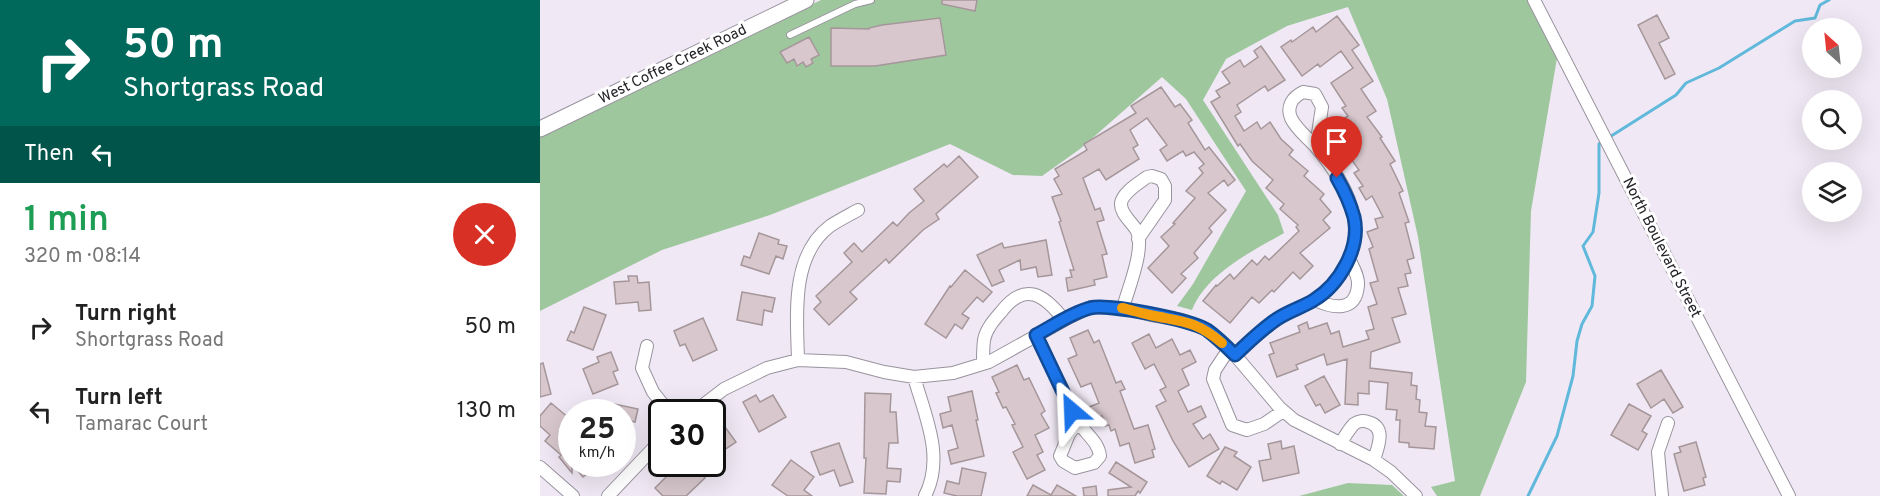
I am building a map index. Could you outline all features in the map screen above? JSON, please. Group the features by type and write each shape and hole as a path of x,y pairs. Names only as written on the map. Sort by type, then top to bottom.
{"street":[{"name":"West Coffee Creek Road","path":"540,129 806,0"},
{"name":"North Boulevard Street","path":"1534,0 1789,496"},
{"path":"1283,411 1264,424 1247,430 1232,424 1213,379 1215,370 1232,352 1279,318 1315,300 1330,287 1345,268 1353,247 1354,219 1345,192 1316,147"},
{"path":"1123,308 1138,253 1138,239 1137,232 1121,206 1123,197 1147,177 1152,176 1161,179 1167,195 1138,239"},
{"path":"798,360 796,298 802,271 813,245 829,227 858,210"},
{"path":"1315,300 1330,307 1340,307 1346,306 1355,297 1358,284 1349,258"},
{"path":"983,364 984,340 988,331 1010,300 1017,295 1039,296 1051,303 1064,320"},
{"path":"711,399 748,376 766,368 798,360 846,362 914,377 953,373 983,364 1091,307 1123,308 1182,320 1206,329 1232,352 1283,411 1294,420 1374,459 1392,472 1416,496"},
{"path":"1036,335 1077,424"},
{"path":"647,346 642,368 659,399"},
{"path":"914,377 933,442 934,462 930,485 925,496"},
{"path":"1340,444 1355,423 1371,422 1379,429 1380,435 1374,459"},
{"path":"1662,496 1658,452 1668,423"},
{"path":"608,496 648,455"},
{"path":"540,467 573,496"}],"lane":[{"path":"790,35 855,4 871,0"}],"green space":[{"path":"821,0 1527,0 1557,58 1531,211 1526,382 1480,496 1437,496 1431,487 1455,481 1418,237 1387,99 1348,7 1287,26 1226,59 1203,100 1278,215 1284,233 1244,256 1219,274 1199,297 1192,310 1177,306 1193,284 1246,191 1186,99 1162,77 1080,149 1042,176 1013,175 950,144 770,215 662,250 540,311 540,136"},
{"path":"1348,483 1392,485 1404,496 1299,496"}],"building":[{"path":"942,0 977,0 975,11 942,4"},
{"path":"1657,15 1669,38 1659,43 1675,74 1665,79 1638,25"},
{"path":"1337,16 1359,45 1352,50 1373,81 1361,89 1376,111 1367,117 1382,137 1380,138 1395,161 1390,164 1403,191 1399,193 1409,222 1405,223 1414,258 1407,260 1411,273 1405,274 1408,286 1398,288 1406,314 1392,318 1400,342 1371,352 1370,368 1412,373 1411,385 1417,386 1416,399 1420,400 1419,412 1427,413 1425,426 1436,427 1434,449 1409,447 1409,443 1399,442 1400,420 1396,420 1397,410 1386,409 1388,383 1369,381 1369,394 1358,393 1358,405 1345,404 1347,359 1327,365 1324,354 1296,365 1298,369 1277,377 1269,355 1274,353 1270,343 1300,332 1298,326 1307,322 1309,329 1327,323 1331,334 1339,331 1343,347 1369,339 1366,331 1374,329 1368,307 1377,304 1370,283 1378,281 1369,249 1373,247 1367,232 1378,228 1375,219 1383,217 1372,196 1366,200 1359,188 1363,186 1354,173 1359,170 1341,145 1350,138 1338,122 1348,116 1342,108 1346,106 1331,83 1353,68 1341,51 1320,67 1318,64 1302,76 1281,47 1313,27 1316,32"},
{"path":"940,18 946,55 875,66 831,66 831,28 869,29 882,25"},
{"path":"809,37 819,55 811,59 813,63 806,67 803,62 797,66 794,59 787,63 780,52"},
{"path":"1261,46 1285,80 1268,91 1265,86 1237,105 1241,112 1235,116 1244,131 1257,122 1261,129 1270,122 1281,139 1293,150 1289,155 1308,171 1304,176 1324,194 1320,199 1331,212 1323,220 1330,228 1300,253 1313,266 1300,279 1293,272 1274,292 1272,290 1259,303 1252,297 1230,323 1203,301 1216,285 1230,274 1234,279 1252,260 1257,265 1265,256 1269,260 1299,231 1296,227 1298,225 1280,209 1284,204 1266,188 1273,180 1252,161 1240,144 1238,146 1211,102 1220,97 1216,91 1230,83 1222,72 1240,60 1244,67 1258,57 1254,51"},
{"path":"1161,87 1175,107 1180,104 1192,120 1188,123 1205,150 1209,147 1235,180 1228,186 1224,180 1208,193 1226,210 1209,228 1212,232 1194,253 1198,258 1181,274 1186,278 1172,293 1148,268 1169,246 1161,237 1175,224 1173,223 1195,198 1186,191 1203,173 1199,168 1204,164 1194,152 1186,156 1183,151 1167,161 1160,150 1167,145 1147,118 1130,130 1138,145 1133,148 1139,159 1106,180 1099,169 1083,178 1095,210 1100,208 1104,220 1097,222 1107,254 1102,255 1107,277 1094,280 1095,285 1068,291 1066,278 1072,277 1070,270 1074,270 1052,197 1062,194 1054,179 1059,176 1055,169 1087,150 1084,144 1136,113 1131,106"},
{"path":"959,156 978,177 936,214 939,219 923,230 889,263 886,259 850,292 857,299 829,325 814,309 821,302 816,296 852,262 844,253 854,243 862,252 893,222 897,226 924,201 914,189 944,164 947,167"},
{"path":"759,233 779,240 778,244 787,246 783,259 776,256 769,274 741,265 744,256 750,258"},
{"path":"1046,240 1052,275 1038,277 1036,267 1021,270 1020,260 999,270 1004,281 992,286 977,255 1002,243 1004,248"},
{"path":"965,270 992,292 983,302 977,297 962,314 969,318 962,329 955,324 946,338 925,324 950,286"},
{"path":"628,276 637,276 638,283 649,282 651,310 639,311 638,302 616,304 614,282 629,281"},
{"path":"742,292 775,298 772,312 764,310 762,325 737,320"},
{"path":"584,307 606,315 593,350 567,340 571,331 574,333"},
{"path":"703,318 717,350 693,361 685,344 680,346 674,331"},
{"path":"1088,330 1094,343 1099,340 1116,383 1121,381 1125,389 1120,391 1134,429 1148,425 1155,449 1152,450 1154,457 1135,463 1129,443 1120,446 1115,429 1111,431 1109,425 1105,426 1102,416 1093,419 1089,407 1099,403 1091,383 1081,387 1068,359 1077,355 1070,338"},
{"path":"1149,334 1156,348 1172,339 1180,355 1190,350 1196,362 1182,369 1189,385 1178,391 1188,412 1201,406 1206,417 1193,424 1203,439 1210,434 1219,449 1189,467 1156,406 1166,401 1160,390 1166,387 1154,364 1145,369 1132,343"},
{"path":"611,352 618,370 613,372 618,384 593,394 583,369 599,362 597,357"},
{"path":"543,363 551,394 540,397 540,364"},
{"path":"1017,365 1024,380 1029,378 1045,411 1041,414 1049,428 1035,435 1043,452 1037,455 1045,470 1027,479 1013,452 1023,447 1012,425 1015,424 1006,407 1003,408 996,393 999,392 992,377"},
{"path":"1661,370 1683,407 1673,413 1664,399 1651,408 1637,384"},
{"path":"1324,376 1340,405 1325,413 1320,404 1316,406 1305,386"},
{"path":"972,391 984,456 951,464 948,451 958,448 952,425 943,428 940,414 951,411 948,397"},
{"path":"865,393 891,394 890,412 896,412 898,443 889,443 887,468 901,469 900,482 887,481 886,494 864,493"},
{"path":"756,395 760,402 773,395 786,417 759,432 743,402"},
{"path":"551,403 558,409 558,452 545,441 550,435 540,426 540,416"},
{"path":"1629,404 1651,416 1642,431 1647,434 1638,450 1611,435"},
{"path":"726,428 736,442 726,449"},
{"path":"1281,441 1282,449 1294,446 1299,473 1263,481 1259,461 1271,459 1268,444"},
{"path":"1696,442 1706,477 1703,478 1705,485 1684,491 1674,454 1681,452 1679,447"},
{"path":"839,443 853,482 840,486 834,470 820,475 811,452"},
{"path":"1225,447 1237,452 1234,456 1251,467 1237,490 1222,481 1220,484 1207,476"},
{"path":"791,460 814,477 804,490 812,496 788,496 772,485"},
{"path":"1116,462 1147,482 1140,493 1138,491 1135,496 1108,496 1108,490 1131,487 1109,473"},
{"path":"962,468 986,473 981,496 957,496 944,493 947,481 959,484"},
{"path":"666,477 705,478 686,496 663,496 655,488"},
{"path":"1033,485 1051,495 1057,485 1076,496 1027,496"},
{"path":"1096,486 1097,496 1084,496 1083,488"}],"waterway":[{"path":"1608,138 1676,95 1686,83 1719,68 1795,21 1815,18 1820,5 1829,0"},
{"path":"1528,496 1557,436 1573,376 1577,341 1582,324 1592,306 1595,276 1583,246 1593,232 1599,193 1599,144 1603,141"}],"slow traffic":[{"path":"1122,308 1182,320 1206,329 1222,343"}],"route":[{"path":"1072,411 1036,335 1091,307 1123,308 1182,320 1206,329 1235,355 1279,318 1315,300 1330,287 1345,268 1353,247 1354,219 1345,192 1337,178"}]}
